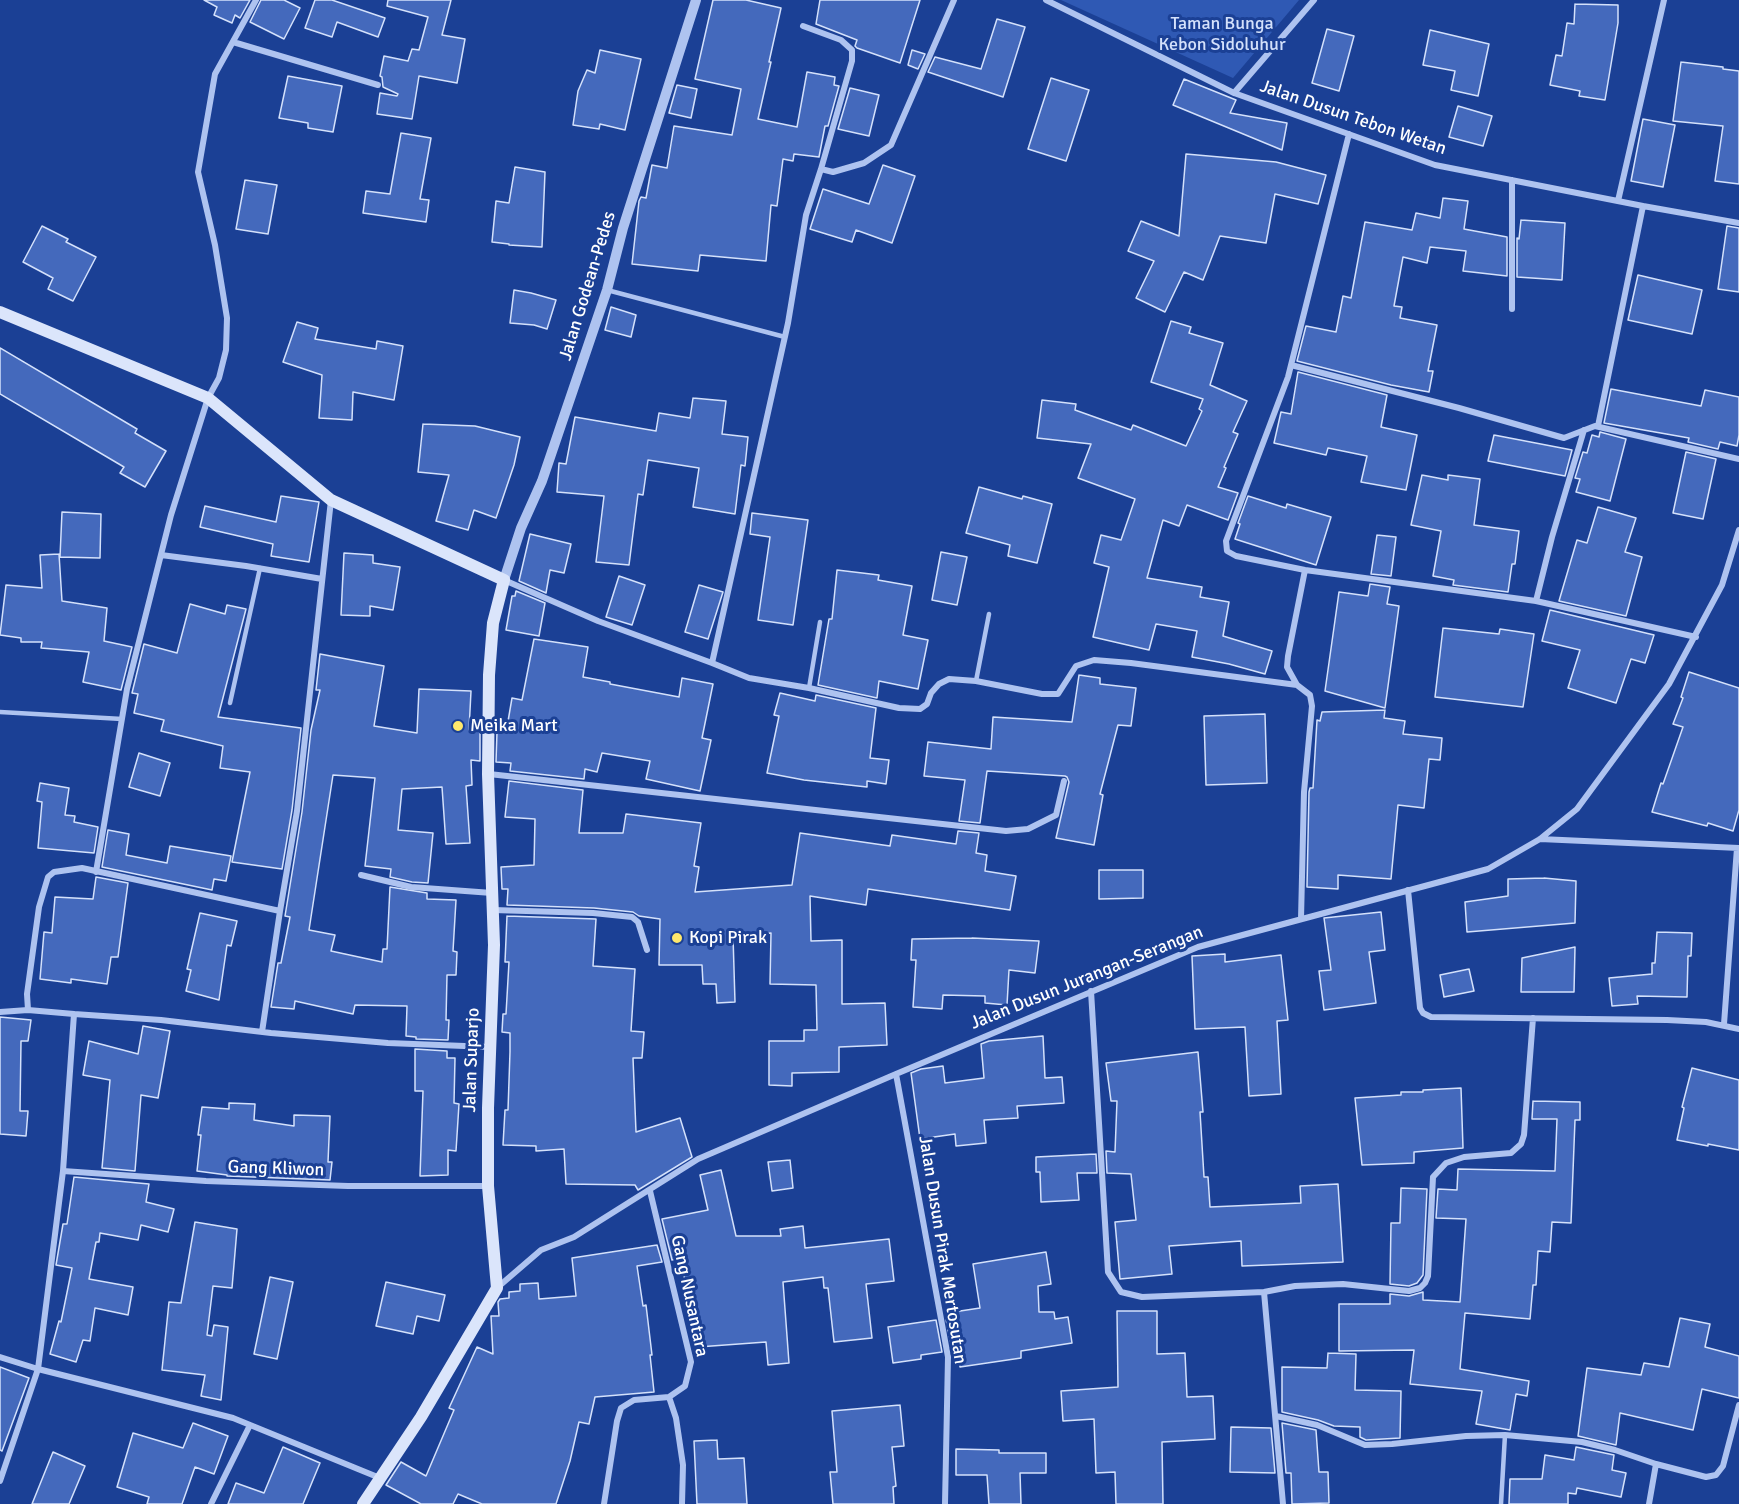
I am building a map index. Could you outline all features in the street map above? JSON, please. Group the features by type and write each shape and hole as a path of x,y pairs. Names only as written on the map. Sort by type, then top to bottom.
{"main road":[{"path":"0,312 208,398 331,501 504,580"},
{"name":"Jalan Suparjo","path":"497,1287 488,1186 488,1108 494,945 488,774 489,675 493,623 504,580"},
{"path":"363,1504 421,1417 497,1287"}],"street":[{"path":"96,872 127,689 171,515 208,398 219,378 226,350 227,318 215,245 198,172 215,74 256,0"},
{"name":"Jalan Godean-Pedes","path":"504,580 521,528 542,481 607,290 623,228 696,0"},
{"path":"821,169 833,172 864,164 891,145 954,0"},
{"name":"Jalan Dusun Tebon Wetan","path":"1046,0 1234,93 1435,165 1739,223"},
{"path":"1234,93 1314,0"},
{"path":"1618,201 1664,0"},
{"path":"712,663 785,337 806,214 852,61 852,50 841,40 803,27"},
{"path":"233,42 378,85"},
{"path":"1349,134 1291,365 1226,541 1227,551 1236,556 1305,570 1536,601 1696,637"},
{"path":"1512,180 1512,309"},
{"path":"1598,426 1643,206"},
{"path":"1291,365 1459,408 1564,438 1598,426 1739,459"},
{"path":"1536,601 1552,537 1584,430"},
{"path":"262,1032 297,811 331,501"},
{"name":"Jalan Dusun Jurangan-Serangan","path":"497,1287 542,1250 573,1237 698,1160 896,1074 1198,947 1488,869 1540,839 1578,809 1669,684 1722,585 1739,530"},
{"path":"161,555 322,579"},
{"path":"1301,919 1304,792 1312,706 1310,695 1297,685 1287,667 1305,570"},
{"path":"504,580 598,621 749,678 809,688 899,708 920,709 927,704 931,693 939,684 949,680 976,681 1042,694 1058,694 1076,666 1094,660 1297,685"},
{"path":"488,774 1006,831 1028,829 1056,815 1064,781"},
{"path":"1540,839 1738,848 1724,1024"},
{"path":"28,1010 27,994 39,907 48,877 54,872 82,868 280,911"},
{"path":"361,875 411,887 492,893"},
{"path":"1408,890 1420,1008 1431,1017 1667,1020 1724,1024 1739,1029"},
{"path":"492,910 594,913 632,917 638,922 647,950"},
{"path":"1091,991 1108,1272 1121,1292 1142,1297 1264,1292 1295,1286 1343,1284 1409,1291 1420,1288 1428,1276 1433,1177 1446,1163 1464,1157 1511,1153 1521,1144 1524,1135 1533,1018"},
{"path":"0,1012 28,1010 161,1020 387,1043 490,1047"},
{"path":"0,1481 39,1369 63,1171 74,1014"},
{"name":"Jalan Dusun Pirak Mertosutan","path":"896,1074 948,1357 945,1504"},
{"name":"Gang Kliwon","path":"63,1171 206,1181 348,1186 488,1186"},
{"name":"Gang Nusantara","path":"650,1191 691,1362 685,1386 669,1396"},
{"path":"1264,1292 1283,1504"},
{"path":"0,1357 233,1418 380,1478"},
{"path":"604,1504 621,1408 634,1400 669,1396 676,1418 683,1465 682,1504"},
{"path":"1276,1416 1302,1421 1357,1443 1372,1446 1466,1436 1505,1435 1582,1443 1615,1450 1706,1477 1716,1476 1723,1466 1739,1405"},
{"path":"211,1504 250,1425"},
{"path":"1649,1504 1656,1464"}],"lane":[{"path":"607,290 785,337"},
{"path":"230,703 260,568"},
{"path":"976,681 989,614"},
{"path":"809,688 820,622"},
{"path":"0,712 122,719"},
{"path":"1501,1504 1505,1435"}],"green space":[{"name":"Taman Bunga Kebon Sidoluhur","path":"1061,0 1299,0 1233,78"}],"building":[{"path":"204,0 250,0 240,18 235,15 232,23 214,15 217,7"},
{"path":"261,0 284,0 300,8 284,39 250,22"},
{"path":"315,0 332,0 385,18 378,37 337,22 332,37 305,28"},
{"path":"388,0 451,0 442,35 465,39 457,83 419,76 412,119 377,114 380,93 397,96 398,94 383,87 380,76 384,56 408,61 412,49 419,50 428,17 387,6"},
{"path":"713,0 746,0 781,8 758,119 797,127 807,72 835,77 834,85 839,86 828,126 825,126 819,157 794,154 793,161 783,159 777,206 771,205 766,261 700,255 698,271 632,264 639,201 641,197 646,198 652,165 667,168 674,126 732,135 741,89 695,79"},
{"path":"820,0 920,0 900,63 857,48 855,46 857,40 816,24"},
{"path":"1575,4 1618,5 1618,23 1605,100 1579,96 1580,91 1550,85 1556,55 1562,56 1567,23 1574,24"},
{"path":"997,19 1025,27 1003,97 928,72 935,57 981,69"},
{"path":"1327,29 1354,36 1339,91 1312,83"},
{"path":"1430,30 1489,44 1478,96 1451,90 1455,71 1423,65"},
{"path":"600,50 641,59 625,130 600,124 599,129 573,125 578,91 587,70 595,73"},
{"path":"912,50 925,54 918,69 908,65"},
{"path":"1681,62 1739,71 1739,184 1715,181 1723,126 1673,121"},
{"path":"288,76 342,86 333,132 308,128 308,123 279,118"},
{"path":"1051,78 1089,90 1066,161 1028,149"},
{"path":"1184,79 1236,100 1230,113 1287,123 1282,150 1173,105"},
{"path":"677,85 697,89 691,118 669,113"},
{"path":"850,88 879,95 869,136 838,129"},
{"path":"1458,106 1492,116 1483,146 1449,137"},
{"path":"1643,119 1675,125 1663,187 1631,181"},
{"path":"401,133 431,138 420,199 429,200 426,222 363,213 366,191 390,194"},
{"path":"1186,154 1276,162 1326,175 1318,204 1275,194 1266,243 1220,236 1203,280 1184,272 1165,312 1136,298 1154,261 1128,251 1141,221 1179,236"},
{"path":"883,165 915,176 892,243 856,230 852,242 810,229 823,189 869,204"},
{"path":"515,167 545,172 542,247 492,242 496,201 509,203"},
{"path":"245,180 277,185 268,234 236,229"},
{"path":"1443,198 1468,201 1464,229 1507,237 1507,276 1463,271 1466,251 1430,247 1427,263 1403,257 1394,306 1402,307 1400,318 1437,325 1428,371 1433,371 1429,392 1391,385 1297,361 1306,326 1336,332 1343,296 1351,298 1365,222 1412,230 1416,213 1440,218"},
{"path":"1521,220 1565,223 1562,280 1517,277 1517,238 1519,239"},
{"path":"42,226 68,239 66,242 96,257 73,301 48,289 53,278 23,262"},
{"path":"1727,226 1739,228 1739,292 1718,289"},
{"path":"1638,275 1702,290 1692,334 1628,320"},
{"path":"514,290 556,300 547,329 534,325 510,323"},
{"path":"611,307 636,315 631,337 605,330"},
{"path":"1171,321 1191,327 1189,333 1223,343 1210,385 1247,401 1233,432 1238,434 1218,487 1238,493 1228,520 1187,505 1179,526 1163,520 1147,578 1202,587 1200,597 1229,602 1223,636 1272,651 1265,674 1192,657 1197,631 1156,624 1149,650 1093,637 1109,567 1094,563 1101,535 1121,540 1135,499 1078,478 1091,444 1037,438 1042,400 1076,404 1075,410 1131,430 1133,425 1186,446 1202,411 1199,409 1203,399 1151,382"},
{"path":"297,322 318,328 315,339 376,349 377,341 403,346 394,400 353,392 352,420 319,418 322,375 283,362"},
{"path":"0,348 137,429 135,433 166,451 145,487 120,473 124,467 0,394"},
{"path":"1298,372 1387,395 1381,427 1417,435 1406,490 1361,482 1367,456 1328,448 1326,455 1274,443 1281,412 1291,414"},
{"path":"1611,389 1701,406 1705,390 1739,397 1737,446 1720,442 1718,449 1688,442 1689,438 1604,423"},
{"path":"693,398 726,401 722,434 748,437 745,466 741,465 735,514 693,507 699,468 648,460 643,495 638,494 629,565 596,562 604,496 557,492 559,463 566,464 575,417 656,431 659,413 690,418"},
{"path":"423,424 475,426 520,437 514,465 496,518 474,510 468,530 436,521 449,475 418,472"},
{"path":"1600,432 1626,439 1610,501 1576,492 1580,479 1575,478 1583,452 1587,453 1592,435 1599,437"},
{"path":"1494,435 1572,450 1565,476 1488,461"},
{"path":"1686,452 1716,459 1703,519 1673,513"},
{"path":"1422,475 1448,480 1448,475 1480,479 1474,525 1519,531 1515,564 1512,564 1508,592 1453,585 1454,580 1433,576 1441,531 1411,525"},
{"path":"979,487 1022,499 1023,496 1052,504 1037,563 1008,556 1010,545 966,533"},
{"path":"281,496 319,502 309,562 271,556 273,544 200,527 205,506 276,522"},
{"path":"1248,496 1286,508 1287,504 1331,517 1316,565 1235,539"},
{"path":"1598,507 1636,518 1625,552 1642,557 1626,616 1559,601 1577,540 1587,543"},
{"path":"62,512 101,514 100,558 60,557"},
{"path":"752,513 808,520 793,625 758,620 770,537 750,534"},
{"path":"530,534 571,544 564,573 550,570 546,593 519,581"},
{"path":"1377,535 1396,537 1391,576 1371,574"},
{"path":"941,552 967,557 957,605 932,600"},
{"path":"344,553 373,555 373,563 400,567 393,610 370,606 370,616 341,615"},
{"path":"59,554 62,601 107,608 104,641 132,647 121,690 83,682 89,652 41,648 42,642 21,642 21,638 0,635 6,585 42,588 40,555"},
{"path":"837,570 879,575 878,580 912,586 903,635 928,640 918,689 879,681 877,698 818,685 829,619 832,619"},
{"path":"619,576 645,585 632,625 606,617"},
{"path":"1370,584 1390,587 1387,604 1399,606 1385,708 1325,691 1339,592 1368,596"},
{"path":"699,585 723,592 708,639 685,632"},
{"path":"516,591 545,603 539,636 506,630 512,596 515,596"},
{"path":"190,604 225,614 227,605 246,609 218,717 301,728 292,810 282,869 232,862 250,772 220,768 223,746 161,731 164,720 134,713 138,694 132,693 144,644 177,653"},
{"path":"1550,610 1654,635 1645,663 1631,659 1616,703 1568,688 1580,650 1542,641"},
{"path":"1443,628 1499,634 1500,629 1534,634 1523,707 1435,697"},
{"path":"534,639 588,647 583,677 610,682 610,684 679,697 682,678 713,684 702,738 711,740 700,791 646,779 650,761 602,753 597,772 585,769 584,779 510,771 511,763 496,762 497,732 506,733 512,698 522,700"},
{"path":"320,654 384,666 374,726 417,733 419,689 471,691 469,730 480,731 480,761 471,760 472,785 466,786 470,843 446,844 442,787 402,789 398,830 433,833 428,883 390,877 391,869 365,866 375,778 333,775 309,930 335,935 331,951 382,962 383,949 387,949 390,887 427,893 427,899 456,900 453,951 457,952 456,975 447,975 448,1040 416,1039 416,1037 406,1036 407,1006 355,1005 353,1014 295,1001 294,1009 271,1007 278,963 281,963 290,917 285,916 302,812 311,730 320,690 316,690"},
{"path":"1689,672 1739,688 1739,810 1733,831 1708,823 1707,826 1652,812 1683,727 1673,724 1683,698 1681,697"},
{"path":"1079,675 1100,678 1100,684 1136,688 1131,726 1118,725 1100,794 1103,795 1094,845 1056,838 1069,782 1065,776 987,771 980,823 959,821 965,780 924,776 928,742 991,749 993,717 1072,722"},
{"path":"780,693 815,701 816,695 876,708 870,758 889,760 886,784 867,781 867,787 804,780 767,773 779,716 774,715"},
{"path":"1385,710 1384,718 1405,721 1403,734 1442,738 1440,760 1429,759 1424,808 1398,805 1391,879 1338,875 1338,889 1307,887 1309,792 1310,788 1313,788 1317,720 1320,721 1322,712"},
{"path":"1265,714 1267,783 1206,785 1204,716"},
{"path":"139,753 170,763 160,796 129,787"},
{"path":"509,781 583,790 579,833 623,833 626,814 701,823 694,866 699,867 695,892 792,885 800,833 890,846 892,835 956,844 958,831 979,833 976,853 987,855 985,871 1016,876 1010,910 868,889 866,905 810,896 811,941 842,940 842,1004 885,1003 887,1045 839,1047 839,1072 792,1073 792,1086 769,1085 769,1041 804,1041 804,1030 817,1030 816,985 770,984 771,933 733,936 735,1002 717,1003 716,984 703,984 702,965 659,965 660,919 639,916 633,912 594,908 507,905 508,889 502,889 501,867 534,865 535,819 505,817"},
{"path":"40,783 69,788 65,815 75,816 74,822 98,827 94,853 38,848 42,802 37,801"},
{"path":"108,830 129,834 126,855 167,863 170,846 231,856 226,881 214,879 212,890 102,867"},
{"path":"1099,870 1143,870 1143,898 1099,899"},
{"path":"96,877 128,883 118,957 111,957 107,984 71,979 71,983 40,979 44,932 52,933 55,897 93,899"},
{"path":"1544,878 1576,881 1575,923 1467,932 1465,902 1508,896 1508,879"},
{"path":"1381,912 1385,950 1369,952 1376,1003 1324,1010 1319,971 1331,970 1324,918"},
{"path":"200,913 237,921 231,946 227,945 219,1000 186,991 191,970 187,969"},
{"path":"507,916 596,919 593,966 635,969 631,1031 644,1032 642,1058 633,1058 636,1132 680,1118 692,1157 638,1190 635,1185 566,1184 564,1149 536,1151 536,1146 503,1145 505,1110 508,1110 510,1052 510,1033 502,1032 503,1014 506,1014 509,962 505,962"},
{"path":"1657,932 1692,933 1691,956 1688,956 1687,997 1637,996 1638,1004 1612,1006 1609,978 1652,974"},
{"path":"972,938 1039,941 1035,973 1009,970 1007,1005 985,1003 985,996 943,995 942,1009 913,1007 916,960 911,960 912,939"},
{"path":"1575,947 1574,992 1521,992 1522,958"},
{"path":"1225,954 1225,962 1281,955 1288,1020 1277,1021 1281,1094 1249,1096 1245,1027 1195,1029 1192,956"},
{"path":"1469,969 1474,991 1444,997 1440,975"},
{"path":"0,1017 31,1020 28,1041 21,1041 20,1111 28,1111 26,1136 0,1134"},
{"path":"143,1026 170,1031 158,1098 141,1095 135,1171 102,1168 110,1080 83,1075 89,1041 138,1054"},
{"path":"1043,1036 1045,1078 1062,1077 1064,1103 1017,1106 1018,1118 984,1120 986,1143 956,1146 955,1134 920,1139 911,1073 943,1066 945,1083 984,1078 981,1044 989,1041"},
{"path":"415,1049 447,1051 447,1058 455,1058 454,1103 459,1104 456,1151 448,1150 448,1175 420,1176 423,1091 415,1091"},
{"path":"1198,1052 1203,1112 1200,1112 1204,1177 1208,1177 1210,1207 1301,1203 1300,1186 1338,1184 1343,1262 1242,1266 1241,1241 1169,1246 1172,1274 1120,1279 1115,1222 1136,1220 1131,1174 1107,1173 1106,1151 1115,1152 1117,1101 1111,1101 1106,1063"},
{"path":"1692,1068 1739,1080 1739,1150 1677,1140 1684,1108 1682,1107"},
{"path":"1461,1088 1463,1148 1414,1152 1414,1163 1362,1165 1355,1098"},
{"path":"1533,1101 1580,1102 1580,1120 1575,1120 1571,1223 1552,1222 1550,1252 1538,1251 1536,1285 1533,1285 1530,1319 1465,1313 1460,1369 1529,1381 1527,1396 1516,1394 1510,1430 1476,1424 1482,1391 1410,1384 1414,1350 1339,1351 1339,1304 1390,1304 1390,1294 1409,1296 1423,1292 1423,1300 1460,1302 1466,1219 1436,1218 1438,1189 1457,1190 1458,1169 1555,1171 1557,1119 1532,1119"},
{"path":"229,1103 255,1104 254,1120 294,1126 294,1115 330,1116 328,1162 332,1162 330,1180 227,1176 197,1171 201,1135 198,1135 202,1107 229,1109"},
{"path":"1096,1154 1097,1173 1077,1173 1079,1200 1041,1202 1040,1172 1036,1172 1036,1157"},
{"path":"790,1160 793,1188 772,1191 768,1162"},
{"path":"721,1170 736,1236 781,1236 780,1229 803,1226 805,1248 889,1239 894,1281 866,1284 872,1338 834,1342 828,1288 824,1288 823,1277 783,1282 789,1363 768,1365 766,1342 698,1347 697,1331 694,1331 692,1294 687,1294 681,1258 672,1260 662,1219 708,1210 700,1175"},
{"path":"74,1177 149,1184 146,1202 174,1209 168,1232 141,1225 138,1240 100,1233 89,1279 133,1287 128,1315 95,1308 90,1341 83,1340 76,1362 50,1354 59,1321 61,1322 72,1268 56,1265 63,1224 67,1224"},
{"path":"1401,1188 1427,1189 1423,1275 1417,1283 1409,1286 1390,1284 1391,1223 1400,1223"},
{"path":"195,1222 237,1229 232,1288 213,1286 207,1335 212,1336 214,1325 228,1327 221,1400 201,1396 205,1375 162,1370 169,1302 181,1303"},
{"path":"657,1245 662,1262 637,1266 643,1306 646,1305 654,1392 595,1397 589,1424 579,1422 570,1461 556,1504 482,1504 458,1494 453,1504 421,1504 386,1485 401,1462 426,1476 454,1410 449,1408 477,1347 493,1354 491,1316 499,1316 498,1302 500,1299 509,1298 509,1292 520,1291 520,1284 538,1283 539,1299 576,1296 572,1258"},
{"path":"1046,1252 1051,1284 1038,1286 1039,1312 1054,1312 1055,1319 1068,1317 1072,1343 1021,1351 1021,1358 960,1367 958,1350 952,1350 946,1319 948,1318 947,1313 980,1308 973,1264"},
{"path":"270,1277 293,1282 277,1359 254,1354"},
{"path":"386,1282 445,1295 439,1321 417,1316 413,1334 376,1326"},
{"path":"1117,1311 1157,1311 1157,1354 1185,1353 1187,1397 1213,1396 1215,1439 1162,1442 1163,1504 1116,1504 1115,1472 1096,1473 1094,1419 1063,1421 1061,1391 1118,1387"},
{"path":"1680,1318 1710,1324 1705,1347 1739,1356 1739,1398 1702,1389 1693,1430 1620,1413 1616,1445 1578,1436 1587,1368 1641,1375 1644,1363 1669,1367"},
{"path":"936,1320 942,1352 921,1355 921,1359 893,1363 888,1327"},
{"path":"1328,1353 1356,1354 1355,1390 1401,1391 1400,1438 1366,1440 1360,1437 1360,1427 1334,1426 1282,1412 1282,1367 1327,1368"},
{"path":"0,1367 29,1378 2,1451 0,1450"},
{"path":"900,1405 904,1446 892,1447 896,1486 893,1487 894,1504 833,1504 830,1472 837,1472 832,1411"},
{"path":"193,1423 228,1436 214,1474 195,1467 182,1504 147,1504 149,1497 117,1487 133,1433 183,1448"},
{"path":"1282,1423 1316,1430 1319,1472 1328,1472 1329,1503 1292,1504 1291,1473 1286,1473"},
{"path":"1231,1427 1271,1428 1275,1473 1230,1472"},
{"path":"717,1440 718,1459 744,1458 747,1504 697,1504 694,1441"},
{"path":"283,1447 320,1463 303,1504 228,1504 236,1483 264,1493"},
{"path":"1576,1447 1614,1455 1612,1470 1626,1473 1621,1497 1577,1488 1576,1494 1568,1493 1568,1504 1509,1504 1510,1479 1542,1479 1545,1455 1574,1460"},
{"path":"956,1449 999,1450 999,1453 1046,1453 1046,1473 1020,1473 1021,1504 989,1504 987,1475 956,1475"},
{"path":"53,1452 85,1466 69,1504 32,1504"}],"place":[{"name":"Meika Mart","path":"458,726"},
{"name":"Kopi Pirak","path":"677,938"}]}
